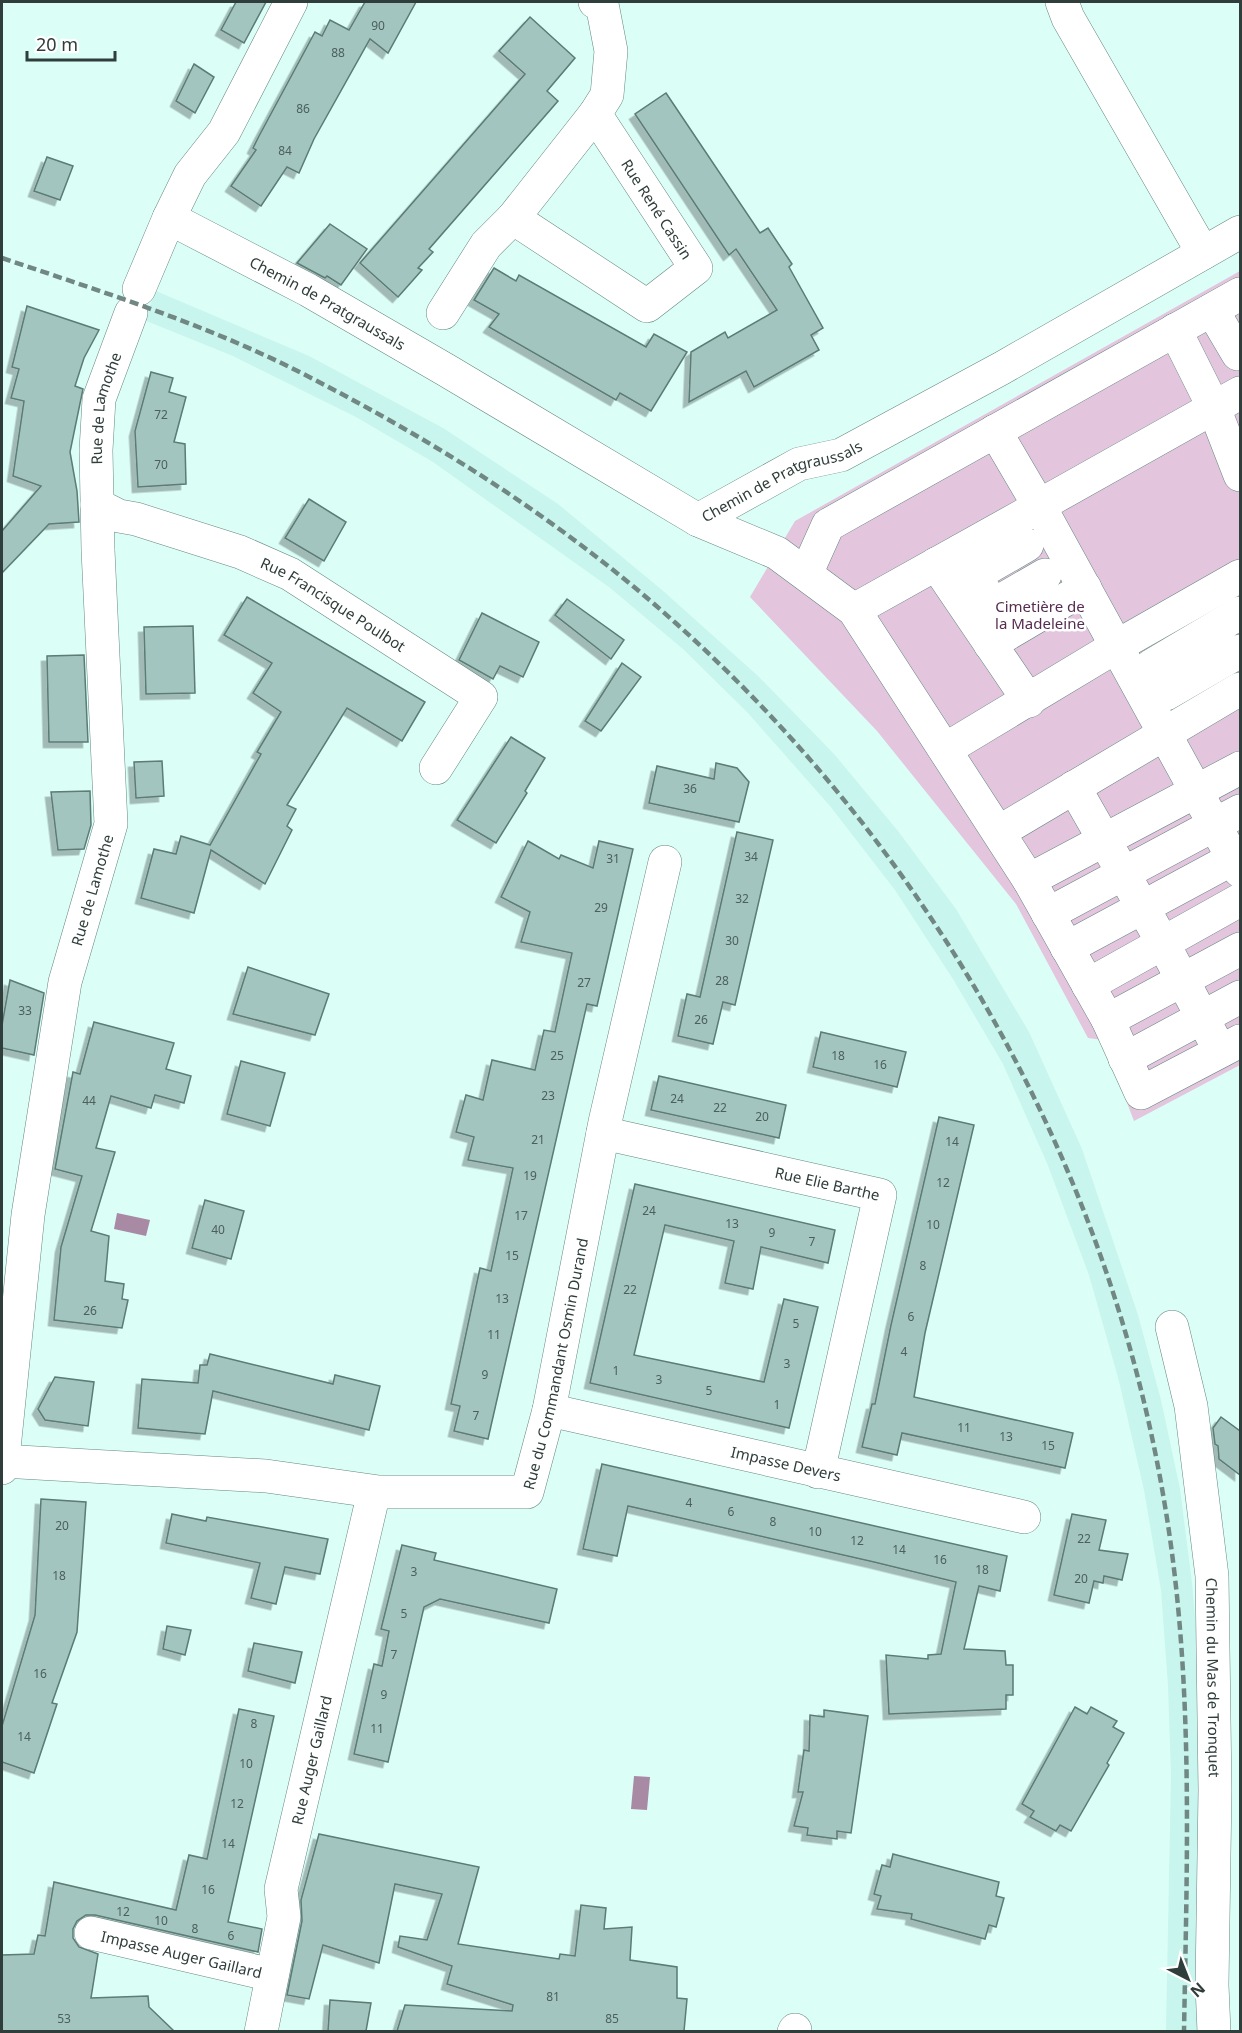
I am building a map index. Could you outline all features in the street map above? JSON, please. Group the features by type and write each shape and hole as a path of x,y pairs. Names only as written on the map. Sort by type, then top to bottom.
{"street":[{"name":"Rue de Lamothe","path":"2,1468 28,1215 65,982 111,824 97,505 96,450 99,399 169,218 190,175 224,132 291,2"},
{"path":"443,313 486,245 513,218 595,114 607,95 611,51 602,4 596,2"},
{"path":"1065,10 1203,253"},
{"name":"Rue René Cassin","path":"513,218 647,306 696,268 595,114"},
{"name":"Chemin de Pratgraussals","path":"169,218 308,290 698,520 800,464 841,455 1002,368 1240,232"},
{"path":"806,574 828,525 1233,298 1239,353 1198,376"},
{"path":"1175,330 1198,376 1233,401 1240,475"},
{"path":"855,610 957,563 1036,514 1233,401"},
{"path":"995,431 1036,514 1085,588 1197,791 1228,818 1237,864 1143,907 1067,948"},
{"name":"Rue Francisque Poulbot","path":"97,505 119,516 136,519 240,552 290,574 482,697 436,768"},
{"path":"698,520 777,553 855,610 1029,880 1108,1020 1141,1093 1230,1046 1202,1017 1143,907 1074,787"},
{"path":"957,563 993,605 1045,575"},
{"path":"957,563 990,644 1029,701"},
{"path":"1221,612 1238,657 1166,694 1151,666 1221,612 1240,576"},
{"path":"990,644 1085,588"},
{"path":"946,749 1117,646 1221,612"},
{"path":"999,832 1240,689"},
{"path":"1029,880 1240,768"},
{"path":"1048,914 1228,818"},
{"name":"Rue du Commandant Osmin Durand","path":"2,1461 266,1476 374,1492 527,1492 549,1410 603,1133 664,862"},
{"path":"1088,985 1240,900"},
{"path":"1108,1020 1240,949"},
{"path":"1125,1059 1240,997"},
{"name":"Rue Elie Barthe","path":"603,1133 880,1195 818,1472"},
{"name":"Chemin du Mas de Tronquet","path":"1172,1328 1191,1406 1212,1576 1215,1790 1212,1985 1214,2031"},
{"name":"Impasse Devers","path":"549,1410 1023,1517"},
{"name":"Rue Auger Gaillard","path":"261,2031 284,1917 281,1889 374,1492"},
{"name":"Impasse Auger Gaillard","path":"91,1933 272,1975"}],"shaded area":[{"path":"156,291 309,356 443,428 558,504 662,590 758,676 834,754 898,831 956,909 1029,1032 1082,1149 1138,1315 1161,1400 1180,1489 1192,1583 1200,1676 1199,2031 1166,2031 1171,1775 1168,1685 1161,1590 1144,1490 1119,1381 1089,1275 1047,1163 1003,1064 953,979 895,890 830,806 748,713 683,649 609,587 433,462 356,417 233,356 144,320"},
{"path":"117,1213 150,1220 146,1236 114,1229"},
{"path":"634,1776 650,1777 647,1810 631,1809"}],"green space":[{"name":"Cimetière de la Madeleine","path":"1240,271 1240,1065 1134,1121 1103,1040 1088,1038 1016,904 877,731 750,597 795,521"}],"building":[{"path":"236,2 266,2 244,43 221,30"},
{"path":"365,2 416,2 388,53 370,39 314,139 299,173 287,167 261,206 231,186 256,150 253,148 315,32 322,36 330,20 349,30"},
{"path":"530,17 575,58 547,91 558,101 429,249 433,252 418,268 422,270 398,297 360,263 525,74 499,51"},
{"path":"194,64 214,77 195,113 176,101"},
{"path":"666,93 760,233 768,228 792,264 789,267 823,328 811,335 819,350 754,387 746,371 689,402 691,352 725,332 728,338 777,310 736,249 729,255 635,114"},
{"path":"47,157 73,166 60,200 34,191"},
{"path":"330,224 367,249 341,285 297,263"},
{"path":"494,268 516,281 519,275 646,347 654,334 687,352 651,411 620,393 616,400 489,327 499,314 474,300"},
{"path":"27,306 99,330 84,358 75,386 83,389 70,452 77,491 79,522 49,524 2,573 2,531 41,486 13,476 24,401 11,398 19,369 12,367"},
{"path":"151,372 173,378 169,392 186,397 174,442 185,444 186,484 138,487 135,431"},
{"path":"309,499 346,522 324,561 285,538"},
{"path":"247,597 425,702 402,741 347,708 287,805 296,809 287,826 292,830 265,884 211,850 194,913 141,898 154,849 176,854 181,836 210,845 261,754 257,752 281,712 253,693 272,663 224,635"},
{"path":"567,599 624,640 611,659 555,615"},
{"path":"482,613 539,642 523,677 500,666 493,679 459,660"},
{"path":"193,626 195,693 146,694 144,627"},
{"path":"84,655 88,742 49,742 47,656"},
{"path":"622,663 641,677 601,731 585,721"},
{"path":"511,737 545,758 525,791 527,793 496,843 457,820"},
{"path":"162,761 164,796 136,798 134,762"},
{"path":"716,763 737,768 749,782 739,822 649,803 657,766 714,779"},
{"path":"90,791 91,825 84,849 58,850 51,792"},
{"path":"737,832 773,840 735,1005 723,1002 713,1044 678,1036 687,994 700,997"},
{"path":"528,841 559,859 561,855 593,868 599,841 633,849 597,1006 587,1004 488,1439 454,1431 460,1406 451,1404 480,1268 491,1271 513,1168 468,1160 474,1137 456,1132 466,1095 483,1100 492,1060 535,1070 544,1030 555,1032 572,953 521,942 530,912 501,897"},
{"path":"248,967 329,994 315,1035 233,1014"},
{"path":"10,980 44,993 34,1055 2,1048 2,1025"},
{"path":"94,1022 174,1043 166,1069 191,1076 184,1103 155,1095 151,1108 111,1096 96,1148 115,1152 91,1231 109,1236 105,1281 124,1284 122,1299 128,1300 122,1328 54,1320 61,1247 82,1176 55,1169 73,1072 80,1074"},
{"path":"821,1032 906,1052 897,1087 813,1067"},
{"path":"241,1061 285,1073 270,1126 227,1114"},
{"path":"659,1076 786,1105 779,1138 651,1110"},
{"path":"939,1117 974,1125 925,1333 914,1397 1073,1433 1065,1468 902,1433 897,1455 862,1447 872,1404 875,1404"},
{"path":"635,1184 835,1230 828,1263 761,1247 753,1289 725,1283 734,1241 665,1225 634,1355 764,1382 784,1299 818,1307 789,1428 590,1383"},
{"path":"205,1200 244,1211 231,1259 192,1248"},
{"path":"210,1354 333,1384 335,1375 380,1386 369,1430 213,1391 205,1434 138,1428 142,1379 198,1383 200,1365 207,1365"},
{"path":"55,1377 94,1382 88,1426 45,1420 38,1409"},
{"path":"1221,1417 1240,1431 1240,1475 1219,1459 1213,1428"},
{"path":"602,1464 1007,1556 1000,1591 979,1586 964,1649 1005,1651 1006,1665 1013,1665 1013,1695 1006,1695 1006,1709 889,1714 886,1655 928,1659 928,1655 941,1654 956,1582 628,1506 617,1556 583,1549"},
{"path":"41,1499 86,1502 77,1632 52,1703 57,1704 34,1773 2,1762 2,1726 35,1615"},
{"path":"172,1514 206,1521 207,1517 328,1539 320,1574 285,1567 276,1604 251,1598 260,1563 166,1543"},
{"path":"1072,1514 1106,1520 1099,1550 1128,1554 1122,1580 1104,1576 1103,1583 1094,1581 1089,1603 1054,1595"},
{"path":"402,1545 436,1553 434,1560 557,1589 549,1623 440,1599 424,1607 388,1762 354,1754 374,1664 382,1666 389,1631 381,1629"},
{"path":"167,1626 191,1630 185,1655 163,1649"},
{"path":"254,1643 302,1652 295,1683 248,1671"},
{"path":"1075,1707 1087,1714 1091,1707 1117,1721 1113,1727 1124,1733 1107,1763 1109,1765 1071,1831 1060,1825 1056,1831 1030,1817 1034,1811 1022,1804"},
{"path":"239,1709 274,1716 228,1922 262,1929 258,1952 95,1915 86,1915 77,1921 73,1929 73,1938 79,1947 98,1954 91,1998 148,1996 149,2007 174,2031 2,2031 2,1955 34,1954 38,1935 45,1936 54,1882 176,1910 189,1855 207,1859"},
{"path":"824,1710 868,1716 851,1833 837,1831 837,1839 807,1835 808,1828 794,1826 803,1792 798,1792 804,1750 809,1751 810,1715 824,1717"},
{"path":"319,1834 479,1867 458,1944 559,1959 560,1954 575,1956 581,1905 606,1908 604,1929 632,1927 630,1960 677,1967 677,1998 687,1999 684,2031 397,2031 405,2005 512,2011 513,2005 447,1984 452,1966 398,1947 400,1936 427,1940 442,1894 395,1884 379,1963 323,1945 309,1999 287,1995 302,1921 301,1900"},
{"path":"893,1854 999,1882 996,1896 1004,1898 996,1927 989,1925 985,1939 911,1919 912,1914 877,1909 881,1896 874,1894 882,1865 890,1867"},
{"path":"330,2000 371,2003 366,2031 328,2031"}],"railway":[{"path":"2,258 162,313 241,344 317,381 402,427 524,504 564,532 640,592 739,683 829,782 911,889 984,1002 1046,1122 1097,1246 1137,1374 1165,1506 1181,1637 1185,1702 1187,1834 1184,2032"}]}
